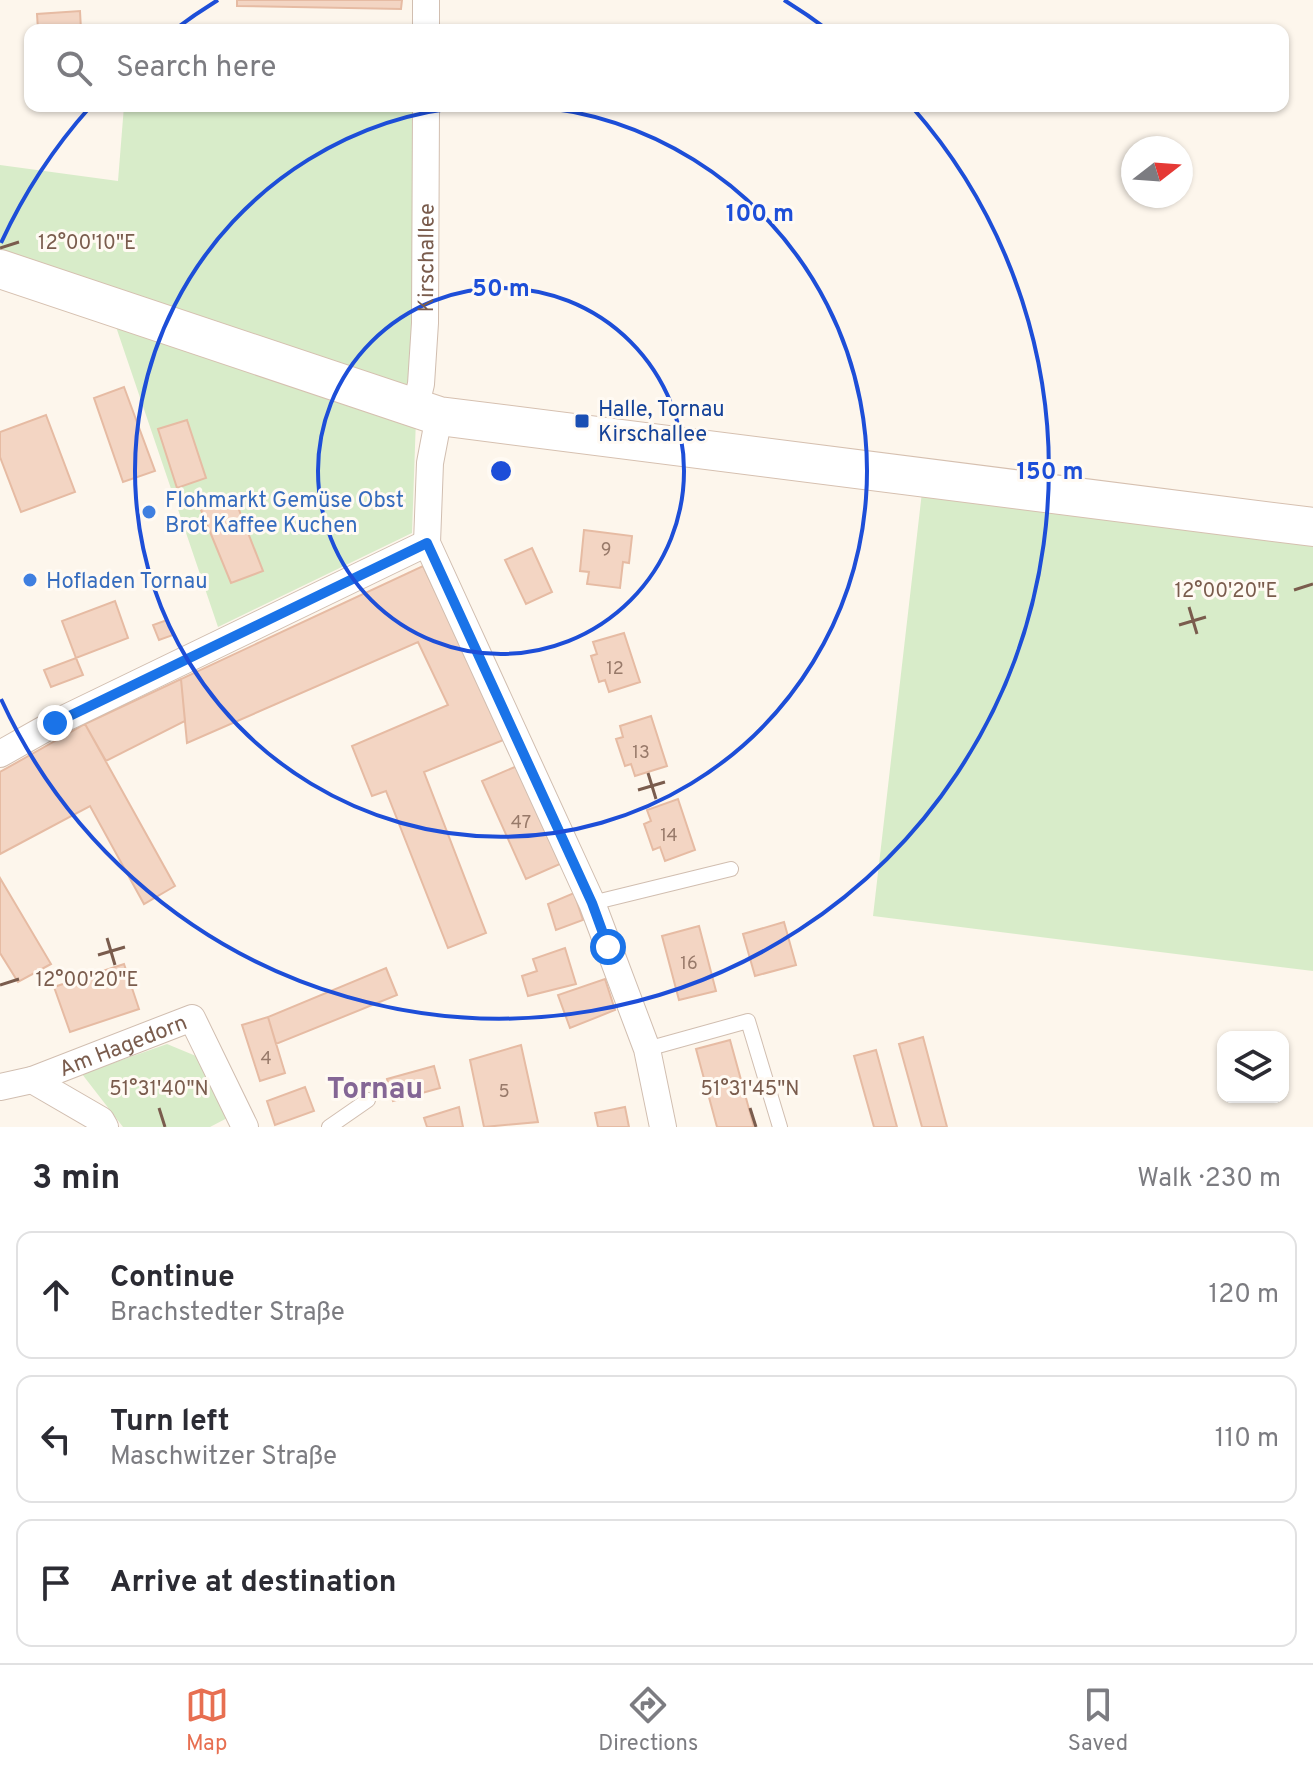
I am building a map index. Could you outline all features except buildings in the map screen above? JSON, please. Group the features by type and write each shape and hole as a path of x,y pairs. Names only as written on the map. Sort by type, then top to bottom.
{"main road":[{"path":"0,269 427,413 1313,527"}],"street":[{"path":"426,0 426,24"},
{"name":"Kirschallee","path":"426,112 425,335 430,463 427,543"},
{"path":"0,754 55,723 427,543 592,903 647,1049 663,1127"},
{"name":"Am Hagedorn","path":"0,1087 32,1080 192,1018 245,1127"},
{"name":"Am Hagedorn","path":"32,1080 101,1120 105,1127"}],"lane":[{"path":"592,903 731,869"},
{"path":"647,1049 748,1021 780,1127"},
{"path":"329,1127 368,1100"}],"green space":[{"path":"124,112 417,112 414,399 0,257 0,165 118,181"},
{"path":"113,318 416,418 412,533 218,627"},
{"path":"922,492 1313,540 1313,971 873,916"},
{"path":"167,1044 208,1061 233,1115 210,1127 123,1127 82,1074"}],"place":[{"name":"Halle, Tornau Kirschallee","path":"582,421"},
{"name":"Flohmarkt Gemüse Obst Brot Kaffee Kuchen","path":"149,512"},
{"name":"Hofladen Tornau","path":"30,580"}],"district":[{"name":"Tornau","path":"375,1088"}],"route":[{"path":"55,723 427,543 592,903 608,947"}]}
